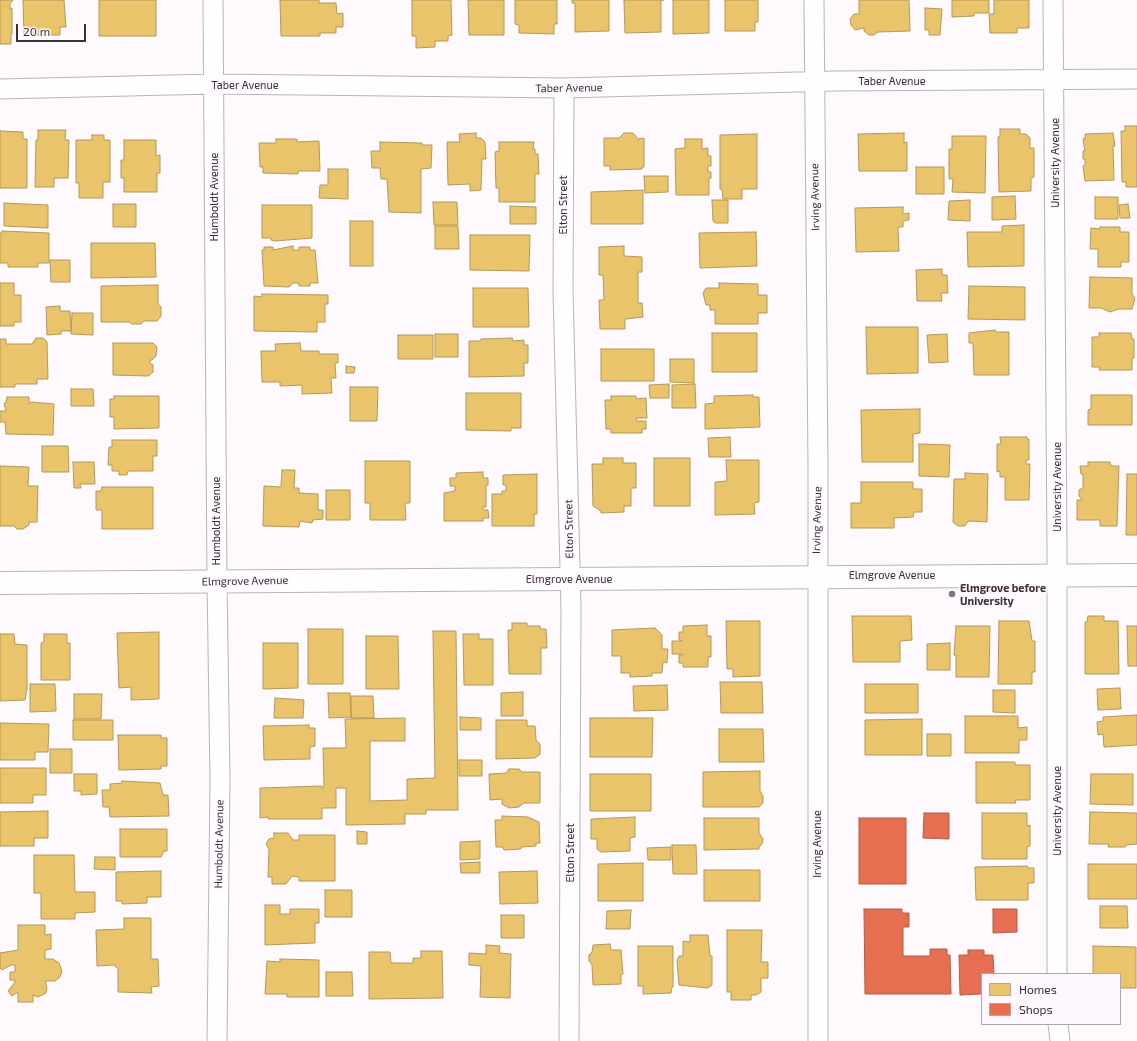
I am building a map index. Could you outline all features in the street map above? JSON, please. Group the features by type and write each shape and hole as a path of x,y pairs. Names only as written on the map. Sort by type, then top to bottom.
{"street":[{"name":"Humboldt Avenue","path":"213,0 217,581 220,780 217,1041"},
{"name":"Irving Avenue","path":"814,0 813,82 818,460 818,1041"},
{"name":"University Avenue","path":"1053,0 1057,574 1057,973"},
{"name":"Taber Avenue","path":"0,89 214,84 564,88 813,82 1137,79"},
{"name":"Elton Street","path":"564,88 563,290 570,579 569,1041"},
{"name":"Elmgrove Avenue","path":"0,583 1057,574 1137,575"},
{"path":"1058,1025 1060,1041"}],"building: Homes":[{"path":"0,0 13,0 10,4 10,9 12,8 11,44 0,44"},
{"path":"23,0 64,0 66,27 60,27 60,35 24,35"},
{"path":"99,0 156,0 156,36 99,36"},
{"path":"280,0 319,0 319,3 336,3 337,14 343,13 343,27 336,27 336,33 320,33 320,36 281,36"},
{"path":"412,0 451,0 452,35 448,36 448,41 435,41 435,47 416,48 416,36 412,36"},
{"path":"468,0 504,0 504,35 469,35"},
{"path":"515,0 557,0 557,24 554,24 554,34 519,33 519,25 515,24"},
{"path":"572,0 609,0 609,31 575,32 575,3 572,3"},
{"path":"624,0 661,0 661,32 625,33"},
{"path":"673,0 709,0 709,33 673,34"},
{"path":"725,0 758,0 758,22 755,22 755,31 725,31"},
{"path":"859,0 909,0 910,31 878,32 874,35 869,35 864,31 864,28 855,30 851,25 850,19 854,14 859,14"},
{"path":"952,0 989,0 989,13 974,13 974,16 952,17"},
{"path":"994,0 1029,0 1029,28 1017,28 1017,33 990,33 989,14 994,14"},
{"path":"925,8 942,9 940,35 929,35 929,30 925,30"},
{"path":"1125,126 1137,126 1137,187 1126,187 1126,182 1122,182 1121,131 1125,131"},
{"path":"1000,129 1020,129 1020,134 1026,134 1030,138 1029,148 1034,148 1034,177 1031,178 1031,191 999,192 998,137 1000,137"},
{"path":"38,130 66,130 65,140 69,140 68,178 54,178 54,187 35,187 36,140 38,140"},
{"path":"0,131 23,132 23,139 27,139 27,188 0,188"},
{"path":"476,133 476,138 481,138 485,142 486,159 482,159 481,190 470,191 470,184 448,185 447,142 460,142 459,134"},
{"path":"624,133 633,133 638,139 644,138 644,167 642,167 642,169 610,170 610,166 604,166 604,138 619,138"},
{"path":"904,133 904,143 907,142 907,171 859,171 858,134"},
{"path":"1113,133 1115,146 1113,146 1114,180 1085,181 1083,166 1085,165 1085,159 1083,159 1083,151 1085,151 1083,139 1085,139 1085,134"},
{"path":"757,134 757,189 742,189 742,199 723,199 722,189 720,189 720,135"},
{"path":"92,135 104,135 104,140 110,140 110,182 103,182 103,198 79,198 79,183 76,183 76,140 92,140"},
{"path":"952,136 986,136 985,193 952,192 953,179 949,179 949,149 952,149"},
{"path":"276,139 297,139 297,142 319,141 320,171 298,171 298,174 263,173 263,167 260,167 259,143 276,143"},
{"path":"685,139 702,139 702,149 708,148 708,156 711,156 711,166 708,166 708,172 711,172 711,178 709,178 709,195 676,195 675,149 685,148"},
{"path":"124,140 156,140 156,156 160,155 160,173 157,173 157,192 124,192 124,178 121,178 121,160 124,160"},
{"path":"380,142 422,143 422,145 432,145 431,168 421,169 421,213 389,212 387,179 381,179 380,168 372,168 371,151 380,151"},
{"path":"499,142 534,142 533,149 535,149 535,154 538,154 539,174 535,174 535,202 499,202 499,188 496,188 495,152 499,151"},
{"path":"916,167 944,167 944,194 916,194"},
{"path":"328,169 348,169 348,199 319,198 320,185 328,185"},
{"path":"644,176 668,176 668,192 645,193"},
{"path":"643,190 643,224 591,224 591,192"},
{"path":"1015,196 1016,219 992,220 992,197"},
{"path":"1095,197 1118,197 1118,219 1095,219"},
{"path":"712,200 728,200 728,223 715,223 713,221"},
{"path":"970,200 970,221 948,220 949,201"},
{"path":"433,202 457,202 458,225 434,225"},
{"path":"4,203 48,205 48,228 4,226"},
{"path":"113,204 136,204 136,227 113,227"},
{"path":"1128,204 1130,218 1120,218 1119,205"},
{"path":"262,205 312,205 312,238 275,241 271,240 271,238 262,238"},
{"path":"510,206 536,207 536,224 510,224"},
{"path":"903,207 903,214 909,213 909,220 903,221 903,227 898,227 899,251 856,252 855,208"},
{"path":"350,221 373,221 373,266 350,266"},
{"path":"1024,225 1024,266 968,267 967,232 1002,232 1002,226"},
{"path":"435,226 458,226 459,249 435,249"},
{"path":"1100,227 1120,227 1120,232 1129,232 1129,262 1121,262 1121,267 1098,267 1098,249 1090,249 1091,228 1100,229"},
{"path":"2,231 49,233 49,263 38,263 38,267 8,267 8,263 0,263 0,233 2,233"},
{"path":"756,232 757,266 700,268 699,233"},
{"path":"470,235 530,235 529,271 470,270"},
{"path":"91,243 155,243 156,277 91,278"},
{"path":"293,246 293,250 299,250 299,247 310,247 310,250 315,250 318,283 310,283 310,286 299,286 299,283 293,283 289,287 264,286 262,250 264,250 264,247 273,247 273,250"},
{"path":"624,246 624,256 642,257 642,272 638,272 638,303 642,303 643,317 625,319 625,329 600,329 599,300 604,300 603,275 599,275 599,247"},
{"path":"50,260 70,260 70,282 51,282"},
{"path":"942,269 942,275 947,275 948,293 941,293 942,301 917,301 916,270"},
{"path":"1090,277 1132,278 1132,294 1135,298 1132,309 1119,309 1110,312 1101,308 1089,308"},
{"path":"0,283 14,283 14,295 21,295 21,322 14,322 14,326 0,326"},
{"path":"719,283 758,284 758,295 767,295 767,313 758,313 758,324 715,324 715,310 710,310 710,305 706,305 703,293 706,288 719,288"},
{"path":"158,285 158,304 161,307 161,316 157,321 144,321 141,324 132,324 129,322 101,322 101,286"},
{"path":"969,286 1025,287 1025,320 968,319"},
{"path":"473,288 528,288 529,327 473,327"},
{"path":"262,294 328,295 328,304 325,304 325,322 317,322 317,332 254,331 254,296 262,297"},
{"path":"60,306 60,311 70,311 71,331 61,331 61,334 47,335 46,307"},
{"path":"72,313 93,313 93,335 71,334"},
{"path":"866,327 918,327 918,373 867,374"},
{"path":"995,330 995,332 1009,332 1009,375 974,375 973,343 969,343 969,333"},
{"path":"712,333 757,333 757,372 712,372"},
{"path":"1099,333 1131,333 1132,339 1134,339 1134,358 1132,358 1132,370 1099,370 1100,367 1092,367 1092,337 1099,337"},
{"path":"435,334 458,334 458,357 435,357"},
{"path":"947,334 948,362 929,363 927,335"},
{"path":"398,335 433,335 433,359 398,359"},
{"path":"36,338 43,338 47,342 48,379 37,379 37,384 15,384 15,387 0,387 0,339 6,339 6,344 32,344"},
{"path":"512,338 513,341 524,340 524,345 528,345 528,363 524,363 524,376 469,377 469,341"},
{"path":"113,343 153,343 157,347 156,356 150,360 150,363 153,365 153,372 148,376 113,375"},
{"path":"300,343 301,351 319,351 319,354 338,354 338,363 335,363 336,378 331,378 332,393 302,394 302,385 280,386 280,382 262,382 261,351 276,351 275,344"},
{"path":"601,349 654,349 654,381 601,381"},
{"path":"670,359 694,359 694,383 670,382"},
{"path":"346,366 355,367 354,373 346,373"},
{"path":"669,384 669,398 650,398 649,385"},
{"path":"695,384 696,408 672,408 672,385"},
{"path":"350,387 378,387 377,421 350,421"},
{"path":"71,389 93,389 94,406 71,406"},
{"path":"466,393 521,393 521,428 511,428 511,431 466,430"},
{"path":"753,395 753,397 759,397 760,427 705,429 705,404 714,403 714,396"},
{"path":"1091,395 1132,395 1132,425 1088,425 1088,410 1091,409"},
{"path":"114,396 159,396 159,428 114,429 114,417 110,417 110,399 114,399"},
{"path":"611,396 636,396 636,399 646,398 647,418 636,418 637,421 646,421 646,429 642,429 642,433 611,433 611,429 606,429 605,400 611,400"},
{"path":"7,397 29,397 29,404 31,402 54,404 53,435 6,434 5,422 0,422 0,411 6,411 4,403 6,403"},
{"path":"920,409 920,433 913,434 913,462 862,462 861,410"},
{"path":"730,437 731,457 709,457 708,438"},
{"path":"1000,437 1027,437 1027,439 1029,439 1029,460 1026,460 1026,464 1030,464 1029,500 1005,500 1005,477 1000,477 1000,471 997,472 997,444 1001,444"},
{"path":"112,440 157,440 157,456 153,456 153,471 128,471 127,475 119,475 119,471 112,471 112,465 108,465 109,447 112,447"},
{"path":"919,444 950,445 949,477 919,476"},
{"path":"42,446 68,446 69,472 42,472"},
{"path":"603,458 623,458 623,463 636,463 636,488 631,488 631,506 624,506 624,512 601,513 601,511 593,506 592,464 603,464"},
{"path":"654,458 690,458 690,506 654,506"},
{"path":"726,460 759,460 759,502 754,503 755,514 715,515 715,482 727,481"},
{"path":"365,461 410,461 410,503 405,503 406,520 370,520 370,503 365,503"},
{"path":"73,462 94,462 95,484 80,484 81,488 74,488"},
{"path":"1088,462 1110,462 1111,466 1119,466 1117,526 1100,526 1100,520 1077,520 1077,500 1082,500 1079,496 1079,490 1083,488 1083,474 1081,474 1080,466 1088,466"},
{"path":"0,466 29,467 28,486 38,486 37,522 29,522 29,525 23,529 17,529 14,526 0,526"},
{"path":"282,470 295,470 294,488 299,488 299,493 318,494 318,510 323,510 323,519 313,520 312,523 300,521 299,527 263,526 264,486 281,487"},
{"path":"483,472 483,478 488,478 488,485 486,485 486,507 483,507 483,510 488,510 489,518 483,518 483,521 444,521 444,493 455,491 455,486 450,486 450,478 456,478 456,473"},
{"path":"965,473 988,474 987,522 968,521 965,526 958,526 953,522 954,479 965,479"},
{"path":"537,474 537,514 534,514 534,526 492,526 492,494 502,494 502,491 506,491 506,485 503,485 503,475"},
{"path":"1127,474 1137,474 1137,535 1126,535"},
{"path":"861,482 913,482 913,489 922,489 922,512 914,512 913,517 894,518 894,528 851,528 851,503 861,503"},
{"path":"102,487 153,487 153,529 102,529 102,510 96,510 96,491 101,491"},
{"path":"326,490 350,490 350,520 326,520"},
{"path":"852,616 911,616 912,640 900,641 900,662 853,662"},
{"path":"1088,616 1104,616 1104,621 1118,621 1119,674 1085,674 1085,622 1087,622"},
{"path":"726,621 760,621 760,676 733,677 733,669 727,669"},
{"path":"999,621 1029,621 1032,641 1035,641 1035,672 1032,672 1032,684 998,684"},
{"path":"512,623 527,623 527,626 540,626 540,629 546,629 547,648 541,648 541,674 509,674 508,630 512,630"},
{"path":"707,625 707,636 711,636 711,657 708,657 708,667 683,667 683,663 679,663 679,655 683,654 672,654 672,641 682,641 679,640 679,632 683,632 683,626"},
{"path":"956,626 990,626 989,677 956,677 956,655 954,655"},
{"path":"1127,626 1137,626 1137,666 1128,666"},
{"path":"655,628 662,635 662,649 668,649 667,663 663,662 662,673 652,673 652,676 630,677 630,673 621,673 621,656 612,656 612,630"},
{"path":"308,629 343,629 343,684 308,684"},
{"path":"433,631 456,631 458,810 426,810 426,814 405,814 405,824 346,825 346,788 336,788 336,808 322,808 322,819 260,818 260,788 324,787 323,748 346,748 345,719 405,718 405,741 370,741 370,801 407,800 407,779 435,778"},
{"path":"159,632 159,699 131,700 131,687 119,688 117,633"},
{"path":"0,634 14,634 15,644 27,645 27,689 25,700 0,701"},
{"path":"44,634 67,634 67,643 70,643 70,680 41,680 41,643 44,642"},
{"path":"463,634 479,634 479,639 493,639 493,685 464,685"},
{"path":"366,636 398,636 399,689 366,689"},
{"path":"263,643 298,643 298,688 263,689"},
{"path":"950,643 950,670 927,670 927,644"},
{"path":"720,682 762,682 763,713 721,713"},
{"path":"30,684 55,684 56,711 30,712"},
{"path":"865,684 918,684 918,713 865,713"},
{"path":"667,685 668,710 634,711 633,686"},
{"path":"1120,688 1121,709 1098,710 1097,689"},
{"path":"993,690 1015,690 1015,713 993,712"},
{"path":"523,692 523,716 501,716 501,693"},
{"path":"328,693 350,693 351,717 329,718"},
{"path":"74,694 102,694 101,719 74,719"},
{"path":"351,696 373,696 374,718 351,718"},
{"path":"275,698 304,700 303,718 274,718"},
{"path":"1137,715 1137,745 1104,747 1103,734 1098,735 1097,722 1103,721 1103,717"},
{"path":"965,716 1018,716 1018,728 1027,727 1027,740 1019,740 1019,753 965,753"},
{"path":"460,717 481,718 481,730 460,730"},
{"path":"590,718 653,718 652,757 590,757"},
{"path":"922,719 922,755 865,755 865,720"},
{"path":"73,720 113,720 113,740 73,740"},
{"path":"496,720 527,720 527,726 535,726 536,740 540,744 540,754 535,758 496,759"},
{"path":"0,723 49,724 48,752 35,752 35,760 0,760"},
{"path":"309,725 309,728 315,728 315,746 310,747 310,759 264,760 263,726"},
{"path":"719,729 763,729 764,762 719,762"},
{"path":"927,734 951,734 951,756 927,756"},
{"path":"118,735 161,735 161,738 167,738 167,766 161,766 161,769 119,770"},
{"path":"50,749 72,749 72,773 50,773"},
{"path":"459,760 482,760 482,776 459,776"},
{"path":"976,762 1015,762 1015,765 1030,765 1030,800 1015,800 1016,803 976,803"},
{"path":"0,768 46,768 46,795 33,795 33,803 0,803"},
{"path":"509,769 519,769 522,772 540,772 540,803 524,803 519,807 509,808 502,804 502,799 490,800 489,774 506,773"},
{"path":"760,771 760,791 763,796 763,803 759,807 703,807 703,772"},
{"path":"74,774 97,774 97,794 81,795 81,791 74,791"},
{"path":"590,774 651,774 651,811 590,811"},
{"path":"1091,774 1133,774 1133,805 1090,804"},
{"path":"122,781 160,783 163,795 168,795 169,816 110,817 109,807 103,807 102,790 110,790 110,784 122,783"},
{"path":"48,811 48,838 34,838 34,846 0,846 0,812"},
{"path":"1090,812 1137,813 1137,844 1126,845 1125,847 1108,847 1109,844 1089,844"},
{"path":"982,813 1027,813 1027,826 1030,825 1030,846 1027,847 1027,859 982,859"},
{"path":"502,816 528,817 539,822 540,843 536,843 536,846 521,847 521,849 504,850 503,847 496,847 495,820 502,820"},
{"path":"635,817 635,837 630,838 630,851 601,852 597,849 597,839 591,839 591,819"},
{"path":"704,818 759,818 759,833 763,839 762,844 759,849 704,850"},
{"path":"120,829 167,829 167,851 164,851 161,857 120,857"},
{"path":"357,831 367,832 367,844 357,844"},
{"path":"274,833 288,833 293,840 299,840 299,835 335,835 335,881 299,881 299,877 292,876 286,884 272,884 272,877 268,877 269,849 266,844 269,839 274,838"},
{"path":"480,841 480,859 460,860 460,842"},
{"path":"672,845 696,845 697,874 673,874"},
{"path":"671,847 671,860 648,860 647,848"},
{"path":"34,855 74,855 75,892 95,892 95,912 75,913 75,919 41,919 41,893 34,893"},
{"path":"95,857 115,857 115,870 94,869"},
{"path":"480,862 480,873 461,873 460,863"},
{"path":"643,863 643,901 598,901 598,864"},
{"path":"1088,864 1137,864 1137,899 1088,899"},
{"path":"1027,866 1028,868 1034,868 1034,883 1028,883 1028,900 976,900 975,867"},
{"path":"704,870 760,870 760,901 704,901"},
{"path":"161,871 161,897 147,897 147,903 122,904 122,901 116,901 116,872"},
{"path":"537,871 538,903 500,904 499,872"},
{"path":"325,890 352,890 352,917 325,917"},
{"path":"265,905 280,905 280,914 290,914 290,909 319,909 319,923 315,923 315,943 265,945"},
{"path":"1100,906 1127,906 1128,928 1100,928"},
{"path":"631,910 630,929 606,929 607,911"},
{"path":"501,915 524,915 524,938 501,938"},
{"path":"124,918 151,918 151,959 158,959 159,986 151,987 152,993 118,992 118,969 114,965 97,966 96,930 124,929"},
{"path":"18,925 45,925 45,935 51,934 51,949 45,950 45,959 53,959 59,963 62,971 60,977 55,981 45,981 47,988 46,993 38,997 33,995 33,1002 18,1002 18,992 12,996 8,991 15,982 15,980 10,980 10,972 15,972 15,965 11,965 2,970 0,968 0,953 18,950"},
{"path":"727,930 762,930 761,962 768,962 768,978 761,978 761,992 756,995 751,995 751,1000 731,1000 731,992 727,992"},
{"path":"690,935 708,935 710,956 712,956 712,985 708,988 679,985 677,961 679,956 683,956 683,941 690,942"},
{"path":"610,944 611,950 621,950 623,974 621,974 621,984 593,985 592,965 589,961 589,955 592,952 593,945"},
{"path":"486,945 500,946 499,953 511,954 510,998 480,997 481,966 469,965 469,953 486,954"},
{"path":"638,946 673,946 673,987 671,993 643,994 643,986 638,986"},
{"path":"1093,946 1136,947 1136,988 1121,988 1121,973 1093,973"},
{"path":"421,951 442,951 443,998 369,999 369,952 390,952 391,963 413,963 413,958 421,958"},
{"path":"280,959 319,960 319,997 287,997 287,994 265,994 267,961 280,962"},
{"path":"326,972 352,972 353,996 326,996"}],"building: Shops":[{"path":"924,813 949,813 949,839 923,838"},
{"path":"859,818 906,818 906,884 859,884"},
{"path":"864,909 902,909 902,913 909,913 909,927 903,927 903,956 930,956 930,949 947,949 947,955 950,955 951,994 865,994"},
{"path":"993,909 1017,909 1017,932 993,933"},
{"path":"968,950 984,950 984,955 993,955 994,973 981,973 981,994 960,995 959,955 968,955"}],"place":[{"name":"Elmgrove before University","path":"952,594"}]}
